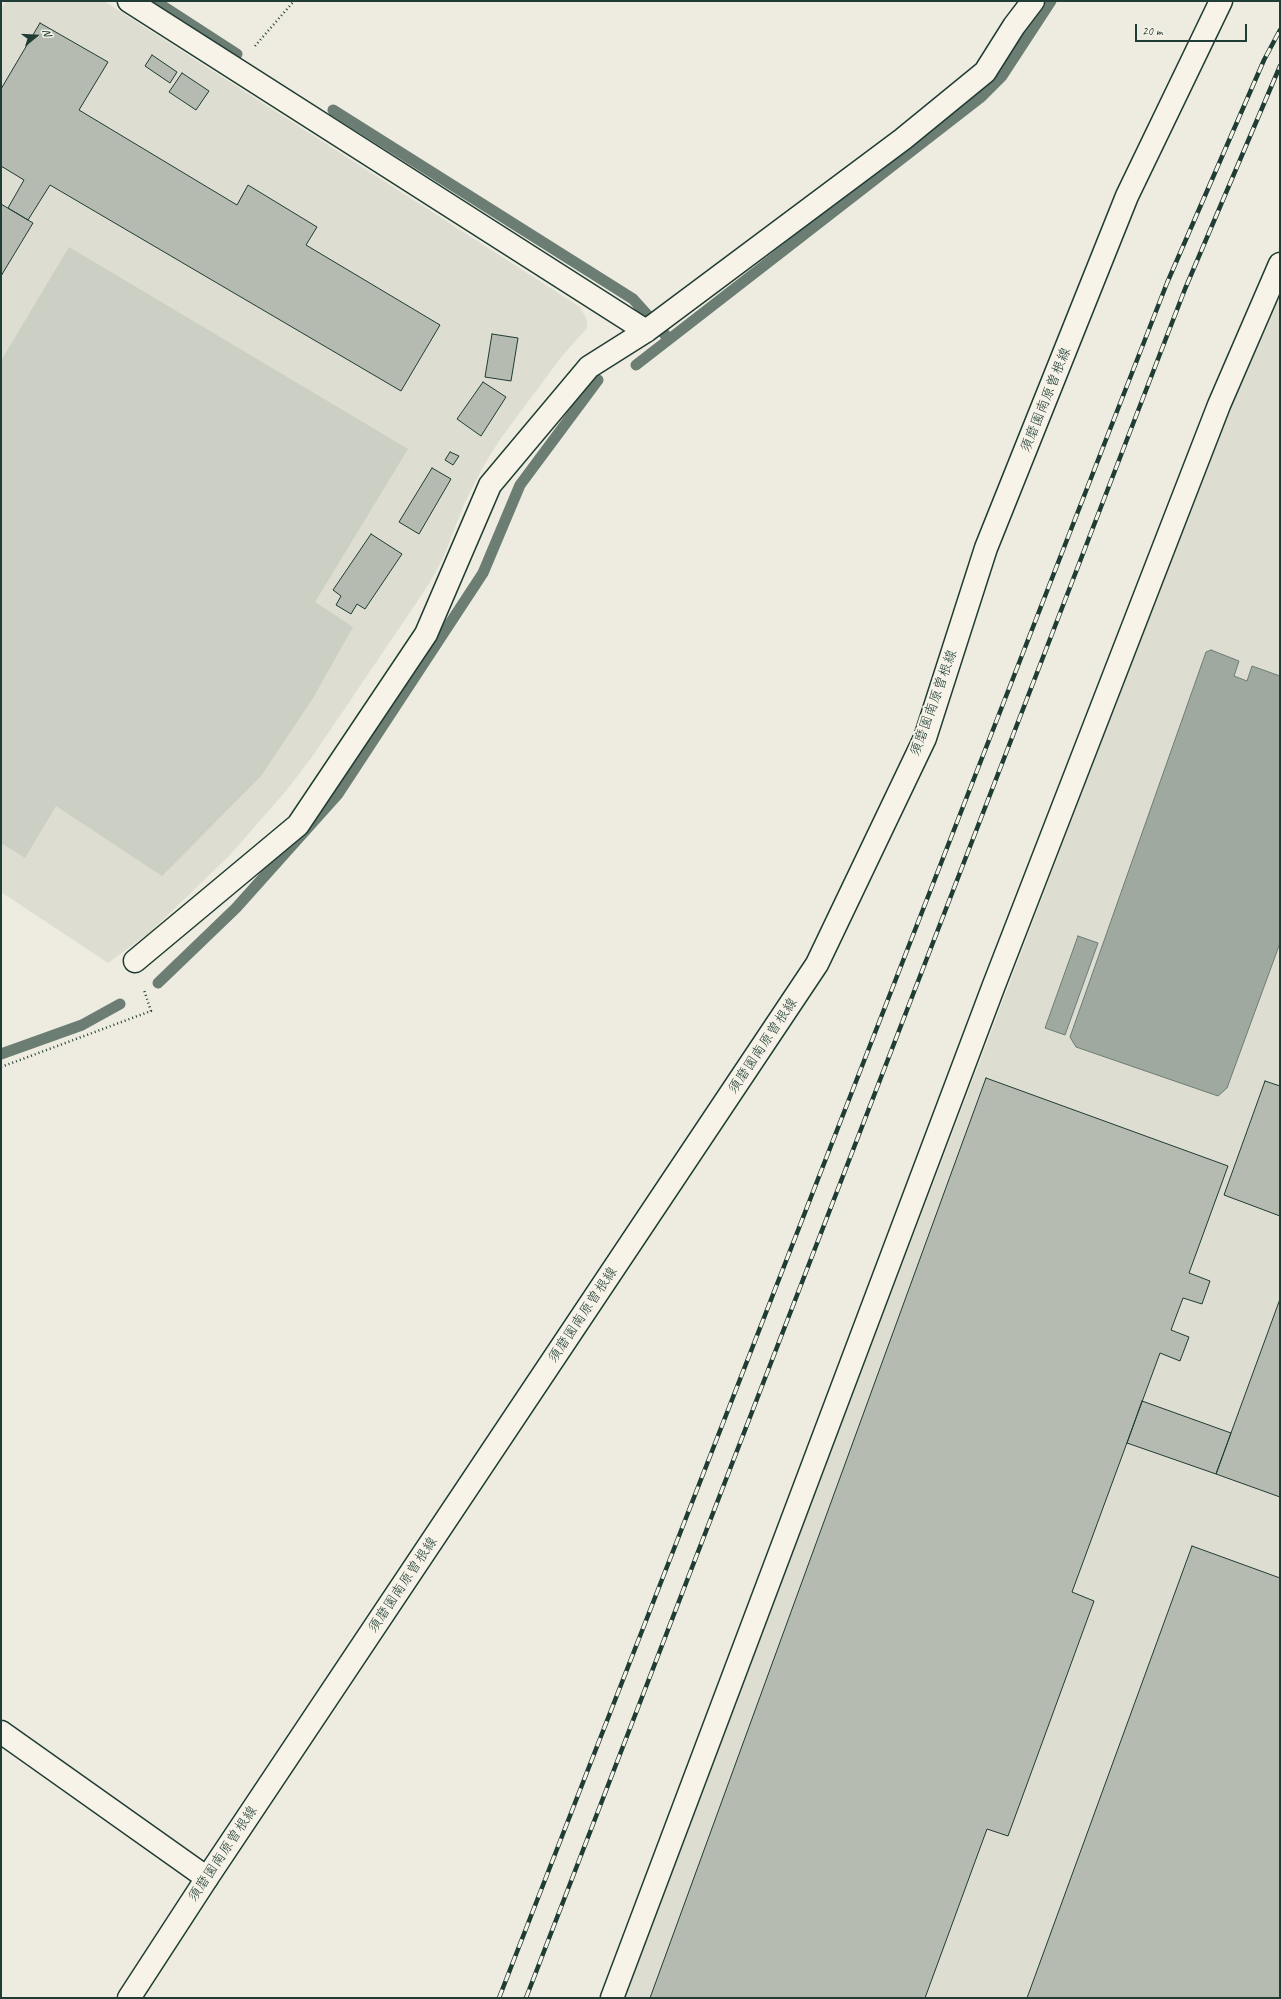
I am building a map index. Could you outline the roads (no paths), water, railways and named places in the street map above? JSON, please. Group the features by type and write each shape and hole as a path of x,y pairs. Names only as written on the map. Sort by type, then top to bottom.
{"street":[{"path":"129,1 646,332"},
{"path":"135,961 298,825 426,634 490,484 589,367 646,332 904,140 985,72 1014,26 1033,1"},
{"name":"須磨園南原曽根線","path":"129,1998 207,1878 817,964 925,738 986,548 1124,204 1222,1"},
{"path":"612,1998 994,984 1219,405 1280,264"},
{"path":"1,1732 207,1878"}],"waterway":[{"path":"155,1 237,54"},
{"path":"636,365 980,98 1002,76 1051,1"},
{"path":"333,110 633,299 669,339"},
{"path":"158,983 236,908 338,794 483,573 520,485 598,380"},
{"path":"1,1054 82,1025 120,1004"}],"railway":[{"path":"499,1998 1167,283 1264,60 1280,30"},
{"path":"526,1998 1185,289 1280,66"}]}
